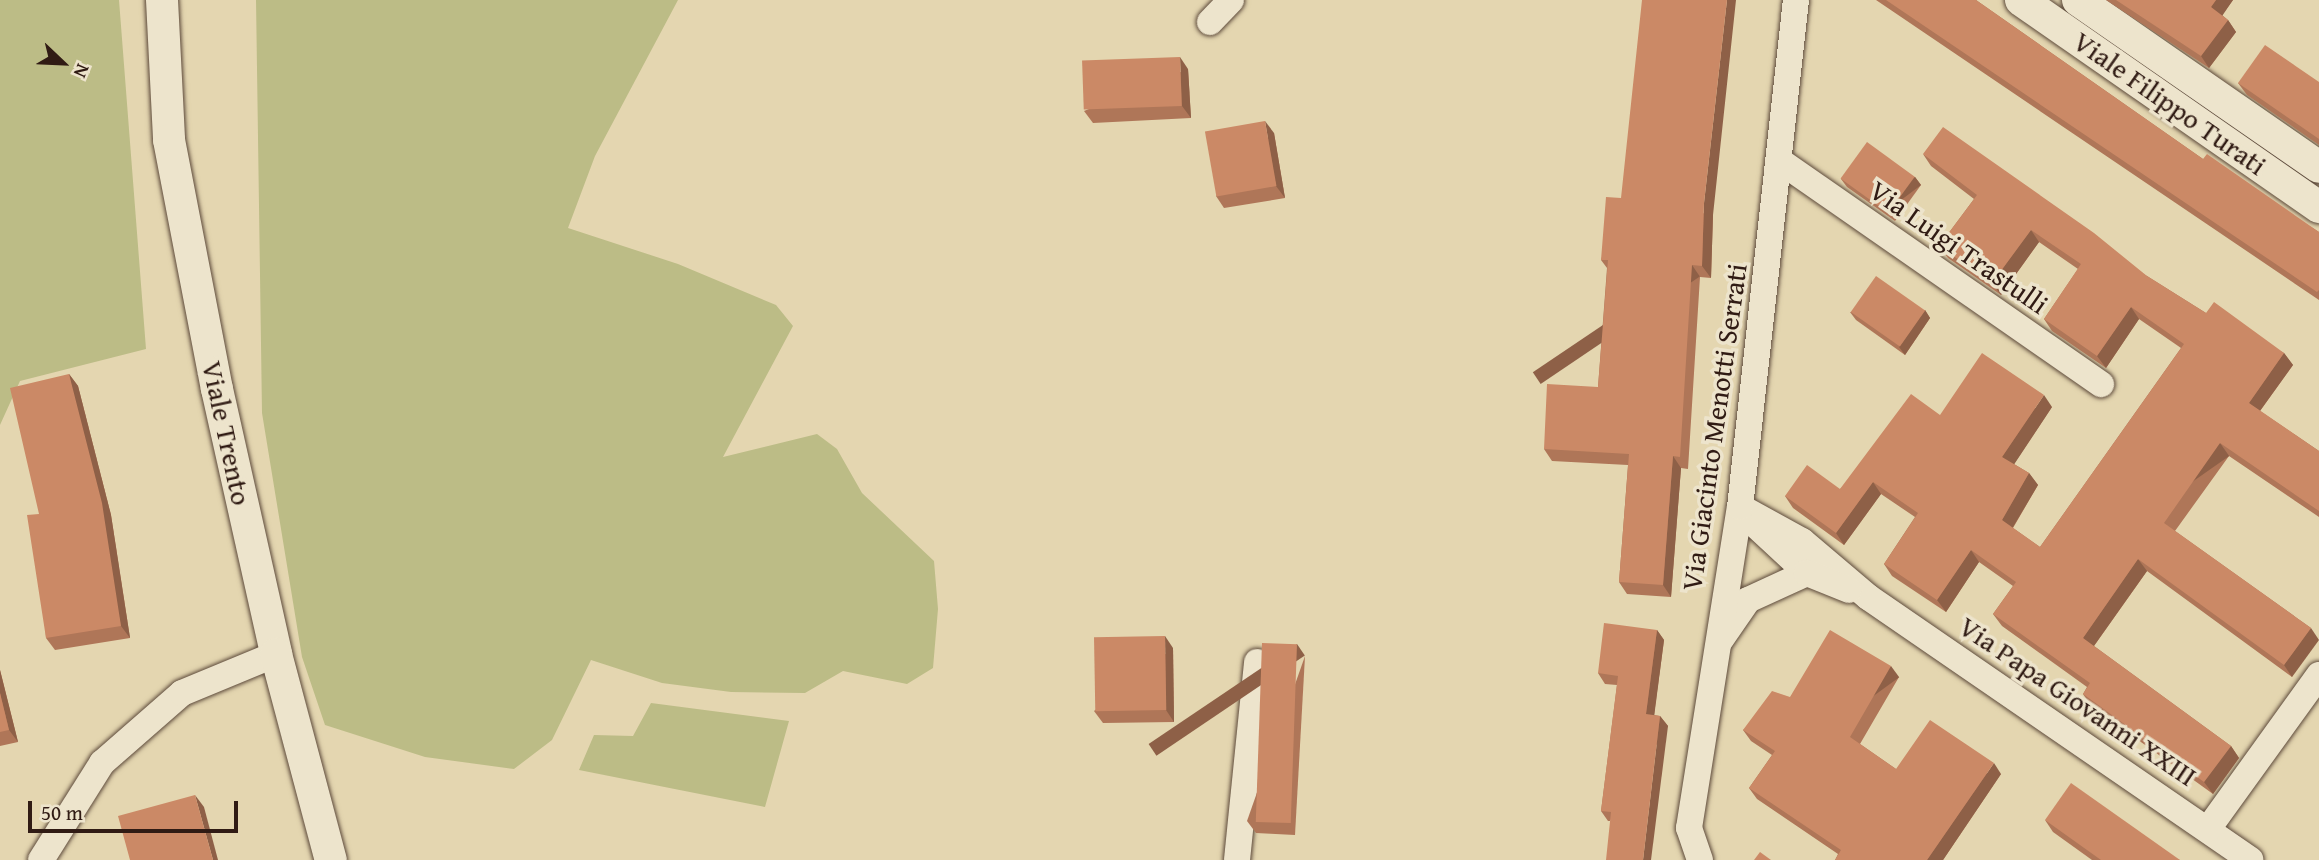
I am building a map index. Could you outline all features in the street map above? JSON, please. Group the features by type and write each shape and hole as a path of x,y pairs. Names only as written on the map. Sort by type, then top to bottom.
{"street":[{"name":"Viale Trento","path":"162,0 169,140 217,389 276,654 331,860"},
{"path":"1210,22 1231,0"},
{"name":"Via Giacinto Menotti Serrati","path":"1700,860 1689,828 1714,649 1740,508 1797,0"},
{"name":"Viale Filippo Turati","path":"2021,0 2319,206"},
{"name":"Viale Filippo Turati","path":"2078,0 2319,167"},
{"name":"Via Luigi Trastulli","path":"1780,161 2101,384"},
{"name":"Via Papa Giovanni XXIII","path":"1740,508 1768,541 1807,573 1868,597"},
{"name":"Via Papa Giovanni XXIII","path":"1740,508 1802,541 1868,597 2250,860"},
{"path":"1714,649 1748,600 1807,573"},
{"path":"41,860 102,763 182,693 276,654"},
{"path":"1237,860 1257,662"},
{"path":"2208,829 2319,674"}],"green space":[{"path":"0,0 119,0 146,349 20,381 0,425"},
{"path":"256,0 678,0 595,156 568,228 678,264 776,305 793,326 723,457 817,434 837,449 862,493 934,561 938,609 933,668 907,684 843,671 805,693 731,692 662,683 591,660 552,740 514,769 425,757 325,725 302,657 262,413"},
{"path":"651,703 789,721 765,807 579,770 594,735 633,736"}],"building":[{"path":"1642,0 1727,0 1704,203 1702,266 1692,265 1680,457 1673,456 1663,585 1619,582 1629,454 1544,449 1547,384 1598,387 1608,260 1601,260 1606,197 1621,198"},
{"path":"1886,0 1976,0 2203,159 2207,154 2319,232 2319,290 2317,292"},
{"path":"2116,0 2216,0 2211,7 2228,20 2201,56"},
{"path":"2265,45 2319,82 2319,139 2238,83"},
{"path":"1180,57 1182,106 1084,109 1082,60"},
{"path":"1265,121 1276,186 1216,197 1205,132"},
{"path":"1943,127 2094,233 2147,276 2206,313 2214,302 2284,353 2249,403 2319,451 2319,511 2220,443 2164,523 2311,628 2284,665 2138,559 2083,638 2231,746 2204,782 2083,694 2090,683 1993,614 2016,582 1971,550 1937,600 1884,564 1918,513 1873,482 1836,533 1785,496 1807,465 1840,489 1911,394 1940,415 1982,353 2044,395 2002,457 2029,473 2002,520 2040,547 2184,344 2131,307 2097,356 2044,319 2081,264 2031,230 1992,283 1939,246 1977,195 1923,154"},
{"path":"1867,142 1915,177 1888,213 1841,178"},
{"path":"1876,276 1925,310 1900,346 1851,312"},
{"path":"69,374 102,503 121,626 46,638 27,515 39,514 10,388"},
{"path":"1604,623 1657,630 1646,714 1660,716 1643,860 1606,860 1611,812 1601,811 1618,676 1598,673"},
{"path":"1830,630 1891,666 1850,737 1896,769 1930,720 1994,763 1927,860 1835,860 1841,850 1749,788 1775,751 1743,730 1772,691 1790,697"},
{"path":"1165,636 1166,710 1095,711 1094,637"},
{"path":"1262,643 1297,644 1291,823 1256,822"},
{"path":"0,693 9,730 0,732"},
{"path":"2071,783 2180,860 2101,860 2045,820"},
{"path":"195,795 213,860 130,860 118,816"},
{"path":"1760,852 1771,860 1754,860"}]}
